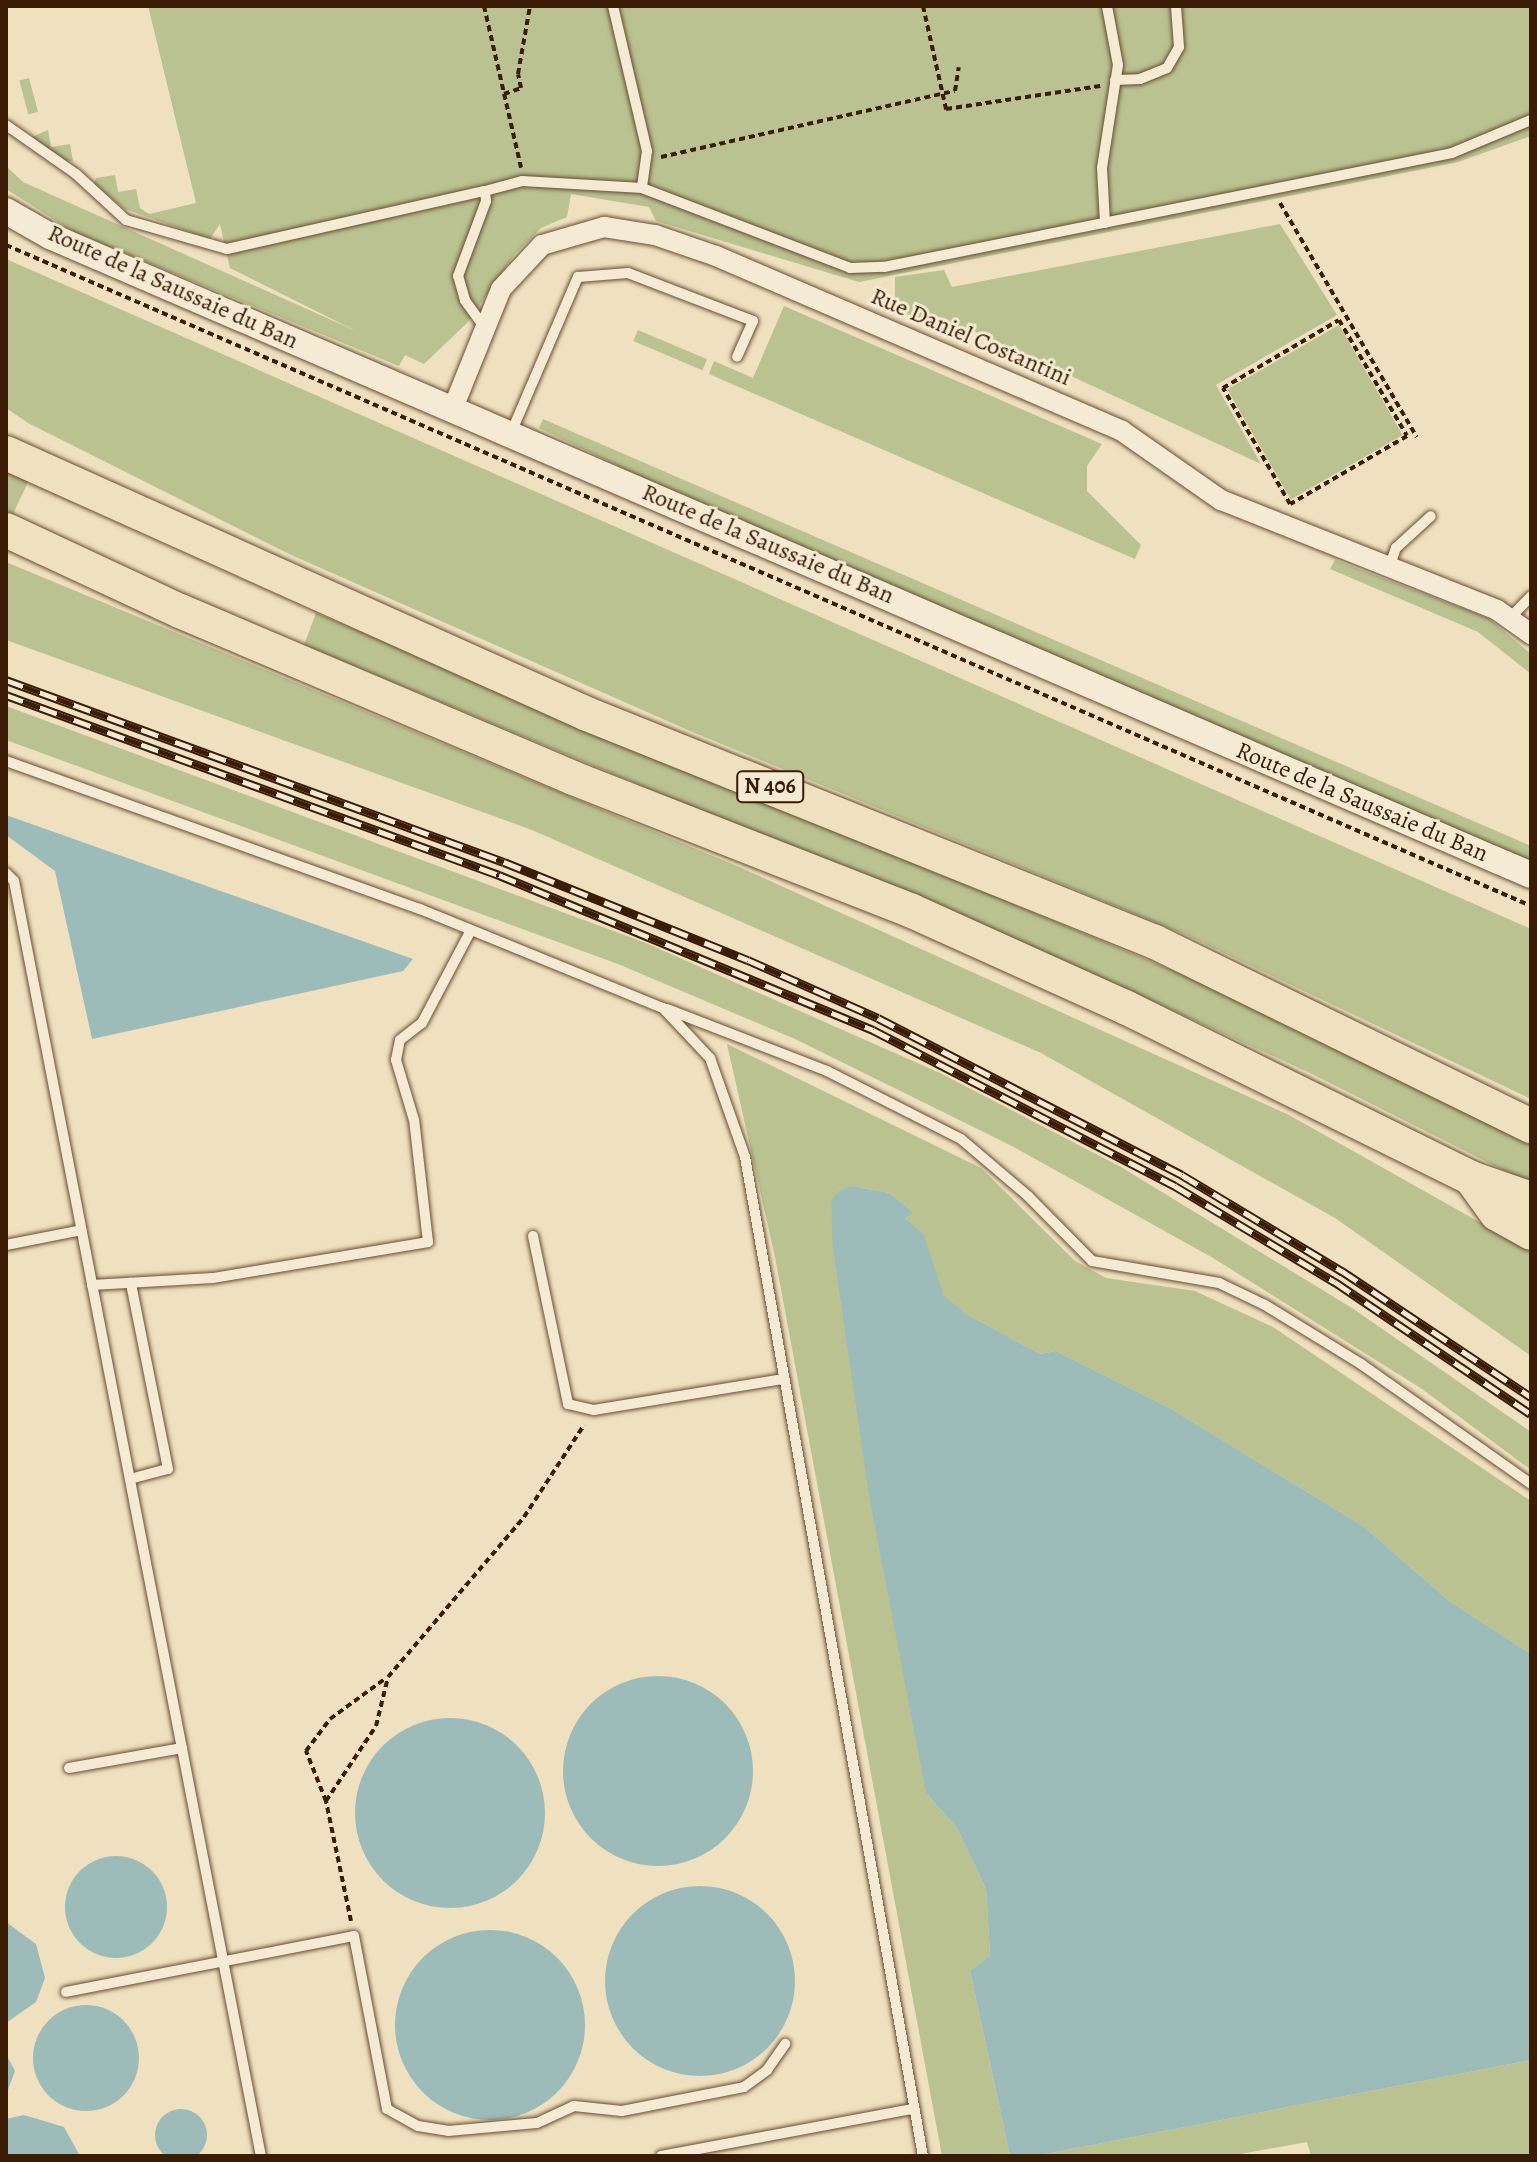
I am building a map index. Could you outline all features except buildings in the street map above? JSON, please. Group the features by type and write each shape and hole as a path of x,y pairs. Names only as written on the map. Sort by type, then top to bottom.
{"highway":[{"path":"6,427 101,482 123,509"},
{"name":"N 406","path":"6,453 123,509 587,714 1155,942 1531,1126"},
{"name":"N 406","path":"6,530 180,611 573,778 912,911 1125,1007 1471,1178 1531,1199"},
{"path":"1471,1178 1497,1214 1531,1233"}],"main road":[{"name":"Route de la Saussaie du Ban","path":"6,211 50,236 1531,875"}],"street":[{"name":"Rue Daniel Costantini","path":"453,408 501,289 542,245 604,227 655,235 716,256 1122,431 1221,500 1510,618 1531,634"}],"lane":[{"path":"613,6 647,151 642,188"},
{"path":"1105,223 1102,168 1118,65 1107,6"},
{"path":"1115,85 1167,68 1179,47 1176,6"},
{"path":"6,125 76,174 126,220 227,249 541,180 642,188 850,268 884,267 1452,153 1531,120"},
{"path":"485,191 486,201 458,276 465,300 485,328"},
{"path":"511,433 578,277 628,273 753,321 737,357"},
{"path":"1389,569 1396,548 1431,516"},
{"path":"1510,618 1531,596"},
{"path":"6,761 471,930 827,1071 961,1139 1028,1196 1092,1261 1219,1283 1265,1305 1361,1364 1531,1484"},
{"path":"6,873 14,881 261,2156"},
{"path":"92,1285 332,1261 428,1242 414,1120 396,1060 400,1040 422,1023 471,930"},
{"path":"663,1008 710,1058 745,1157 923,2156"},
{"path":"6,1245 82,1230"},
{"path":"533,1236 562,1388 568,1404 594,1410 783,1379"},
{"path":"130,1479 168,1469 131,1283"},
{"path":"69,1768 182,1748"},
{"path":"66,1992 354,1936 387,2109 418,2126 448,2131 537,2123 574,2106 622,2111 744,2087 767,2070 785,2044"},
{"path":"661,2156 913,2109"}],"path":[{"path":"484,6 519,158"},
{"path":"504,94 521,88 518,74 530,6"},
{"path":"923,6 946,109 1026,93 1115,85"},
{"path":"668,155 955,91 959,67"},
{"path":"1271,187 1417,437"},
{"path":"6,245 1531,906"},
{"path":"1339,320 1407,436 1290,504 1223,388 1339,320"},
{"path":"354,1936 326,1801 306,1751 330,1719 388,1677 524,1517 594,1410"},
{"path":"326,1801 376,1726 388,1677"}],"green space":[{"path":"148,6 1531,6 1531,136 1458,162 859,282 656,221 649,207 571,194 567,217 541,228 514,255 467,323 424,364 405,355 399,366 74,232 6,189 6,166 23,182 356,331 230,268 220,224 210,239 125,209 94,184 96,178 115,175 118,192 136,189 140,208 149,214 196,203"},
{"path":"29,78 38,112 28,114 19,81"},
{"path":"48,130 51,147 70,144 73,161 64,161 32,137"},
{"path":"1280,224 1337,315 1216,385 1261,464 974,331 943,329 895,309 895,277 944,270 952,287"},
{"path":"6,259 1531,929 1531,1099 1184,934 690,731 289,554 28,423 6,408"},
{"path":"784,306 1102,444 1087,466 1087,491 1141,545 1135,559 709,374 714,361 753,378"},
{"path":"1339,325 1402,435 1291,499 1227,390"},
{"path":"638,330 707,359 702,370 633,341"},
{"path":"543,419 1531,846 1531,861 646,479 539,428"},
{"path":"6,468 29,480 13,514 6,510"},
{"path":"1335,560 1488,618 1531,654 1531,674 1478,632 1330,569"},
{"path":"6,562 737,866 1289,1115 1531,1251 1531,1356 1335,1218 1041,1053 532,830 6,640"},
{"path":"316,613 1289,1019 1531,1140 1531,1184 1310,1073 1082,969 304,645"},
{"path":"6,706 646,943 940,1073 1121,1167 1352,1308 1531,1432 1531,1470 1422,1389 1213,1258 1012,1146 795,1039 618,964 6,740"},
{"path":"727,1044 981,1168 1075,1261 1106,1278 1195,1291 1273,1327 1531,1501 1531,1654 1449,1601 1363,1526 1168,1407 1056,1351 1040,1354 965,1313 944,1297 924,1236 905,1218 914,1213 890,1193 853,1186 926,1793 957,1828 986,1889 990,1955 970,1971 1010,2156 942,2156 775,1257"},
{"path":"1531,2060 1531,2156 1311,2156 1307,2142 1229,2156 1035,2156"}],"water":[{"path":"6,815 413,959 403,971 92,1039 55,871 6,835"},
{"path":"853,1186 890,1193 914,1213 905,1218 924,1235 944,1296 965,1313 1040,1354 1056,1351 1168,1407 1363,1526 1449,1601 1531,1654 1531,2060 1035,2156 1010,2156 970,1971 990,1955 986,1889 957,1828 926,1793 869,1495 833,1248 831,1201 839,1191"},
{"path":"658,1676 694,1683 725,1704 746,1735 753,1771 746,1807 725,1838 694,1859 658,1866 622,1859 591,1838 570,1807 563,1771 570,1735 591,1704 622,1683"},
{"path":"450,1718 469,1719 487,1725 517,1746 538,1776 544,1794 544,1832 538,1850 517,1880 487,1901 469,1907 450,1908 431,1907 413,1901 383,1880 362,1850 356,1832 355,1813 356,1794 362,1776 383,1746 413,1725 431,1719"},
{"path":"116,1856 136,1860 152,1871 163,1887 167,1907 163,1927 152,1943 136,1954 116,1958 96,1954 80,1943 69,1927 65,1907 69,1887 80,1871 96,1860"},
{"path":"700,1886 736,1894 753,1902 767,1914 779,1928 787,1945 795,1981 787,2017 779,2034 767,2048 753,2060 736,2068 700,2076 664,2068 647,2060 633,2048 621,2034 613,2017 605,1981 613,1945 621,1928 633,1914 647,1902 664,1894"},
{"path":"6,1922 36,1944 45,1978 36,2002 6,2023"},
{"path":"490,1930 526,1937 557,1958 578,1989 585,2025 578,2061 557,2092 526,2113 490,2120 454,2113 423,2092 402,2061 395,2025 402,1989 423,1958 454,1937"},
{"path":"86,2005 106,2009 123,2021 135,2038 139,2058 135,2078 123,2095 106,2107 86,2111 66,2107 49,2095 37,2078 33,2058 37,2038 49,2021 66,2009"},
{"path":"6,2054 15,2071 6,2095"},
{"path":"181,2109 200,2116 207,2135 200,2154 181,2161 162,2154 155,2135 162,2116"},
{"path":"24,2115 64,2127 80,2156 6,2156 6,2119"}],"railway":[{"path":"6,680 504,862 748,960 878,1018 1182,1175 1342,1271 1531,1397"},
{"path":"6,695 499,875 873,1030 1175,1186 1335,1282 1531,1414"}]}
